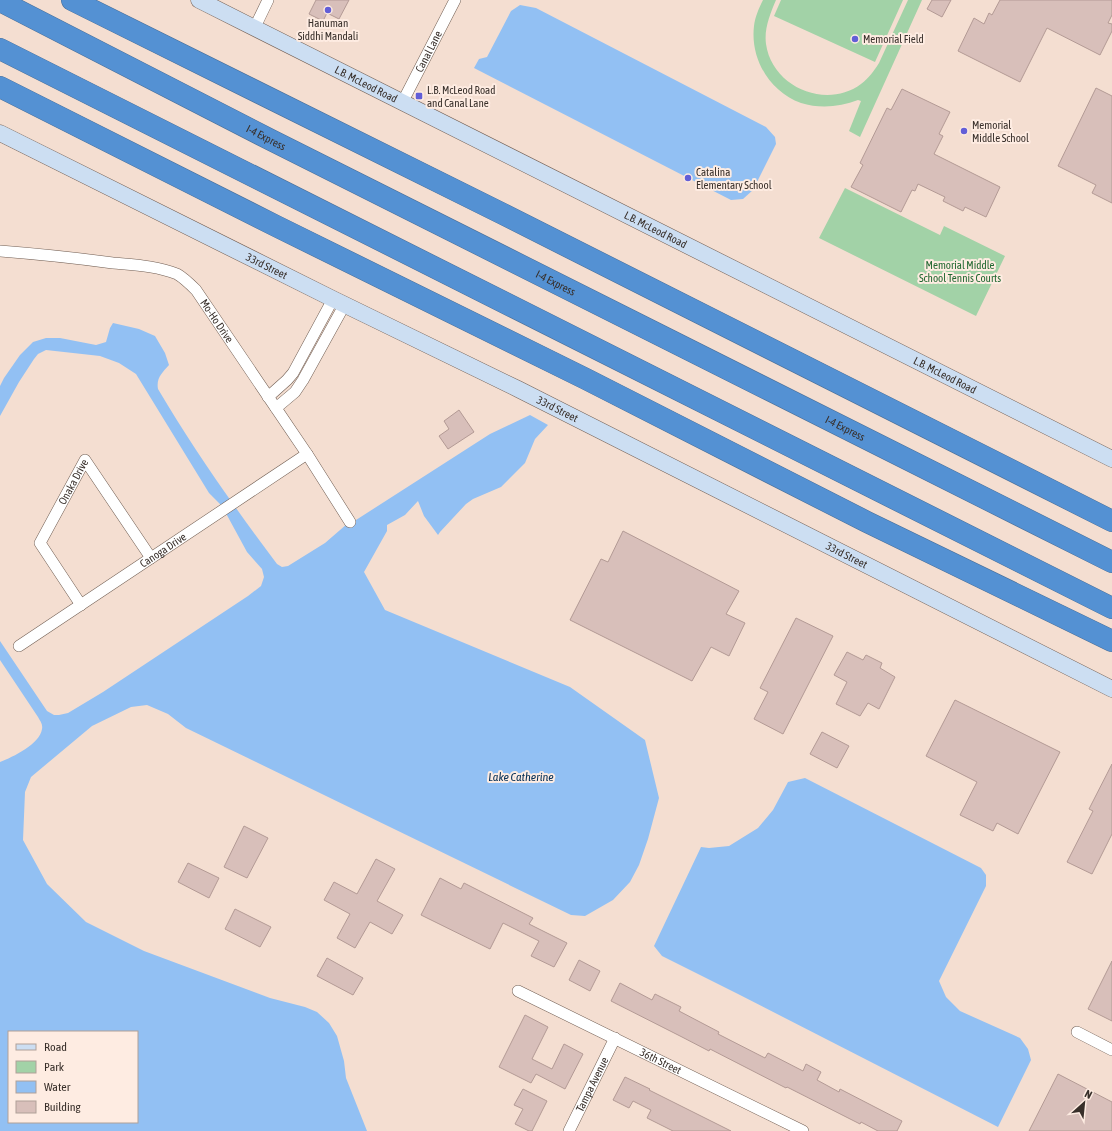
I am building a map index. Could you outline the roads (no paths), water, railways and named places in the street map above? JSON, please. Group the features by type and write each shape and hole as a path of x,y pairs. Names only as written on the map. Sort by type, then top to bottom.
{"highway":[{"path":"72,0 517,221 1112,521"},
{"name":"I-4 Express","path":"0,1 271,140 1112,562"},
{"path":"0,49 1112,608"},
{"path":"0,87 593,383 867,522 1112,641"}],"street":[{"name":"L.B. McLeod Road","path":"200,0 1112,459"},
{"path":"255,27 268,0"},
{"name":"Canal Lane","path":"402,103 455,0"},
{"name":"33rd Street","path":"0,133 532,396 1112,689"},
{"name":"Mo-Ho Drive","path":"0,251 149,267 165,270 178,275 187,281 196,290 276,408 350,522"},
{"path":"268,397 293,373 339,301"},
{"path":"276,408 295,392 303,380 339,301"},
{"name":"Canoga Drive","path":"19,646 307,454"},
{"name":"Onaka Drive","path":"81,605 40,543 85,460 151,558"},
{"name":"36th Street","path":"518,991 803,1131"},
{"path":"1077,1032 1112,1050"},
{"name":"Tampa Avenue","path":"569,1131 615,1038"}],"water":[{"path":"520,5 536,8 766,127 775,137 776,144 753,190 743,199 731,200 474,68 479,59 487,57 511,11"},
{"name":"Lake Catherine","path":"113,323 139,329 155,336 165,353 169,365 159,379 158,389 200,456 230,500 277,564 282,567 288,566 325,543 347,524 356,520 490,434 530,415 548,425 535,439 525,463 501,487 473,499 466,504 438,535 424,516 418,501 405,515 387,525 387,531 364,572 385,610 570,687 645,740 659,798 639,865 630,882 613,900 585,916 571,915 186,728 168,714 147,705 131,707 92,726 31,777 25,792 23,840 47,884 86,922 144,951 270,998 305,1007 317,1012 329,1023 337,1036 344,1061 346,1078 367,1131 0,1131 0,762 12,757 31,745 40,735 42,727 38,717 0,660 0,641 47,711 54,715 68,713 103,692 248,596 261,586 264,577 262,569 247,552 222,506 209,493 136,374 119,363 100,356 46,350 38,354 34,359 0,416 0,386 20,355 33,342 46,338 60,338 96,345 106,342"},
{"path":"805,778 981,868 986,875 986,886 939,981 946,997 960,1011 1020,1038 1028,1049 1031,1060 998,1127 662,956 654,946 701,847 709,848 729,846 758,828 773,810 788,782"}],"place":[{"name":"Hanuman Siddhi Mandali","path":"328,10"},
{"name":"Memorial Field","path":"855,39"},
{"name":"L.B. McLeod Road and Canal Lane","path":"419,96"},
{"name":"Memorial Middle School","path":"964,131"},
{"name":"Catalina Elementary School","path":"688,178"}],"park label":[{"name":"Memorial Middle School Tennis Courts","path":"960,271"}]}
